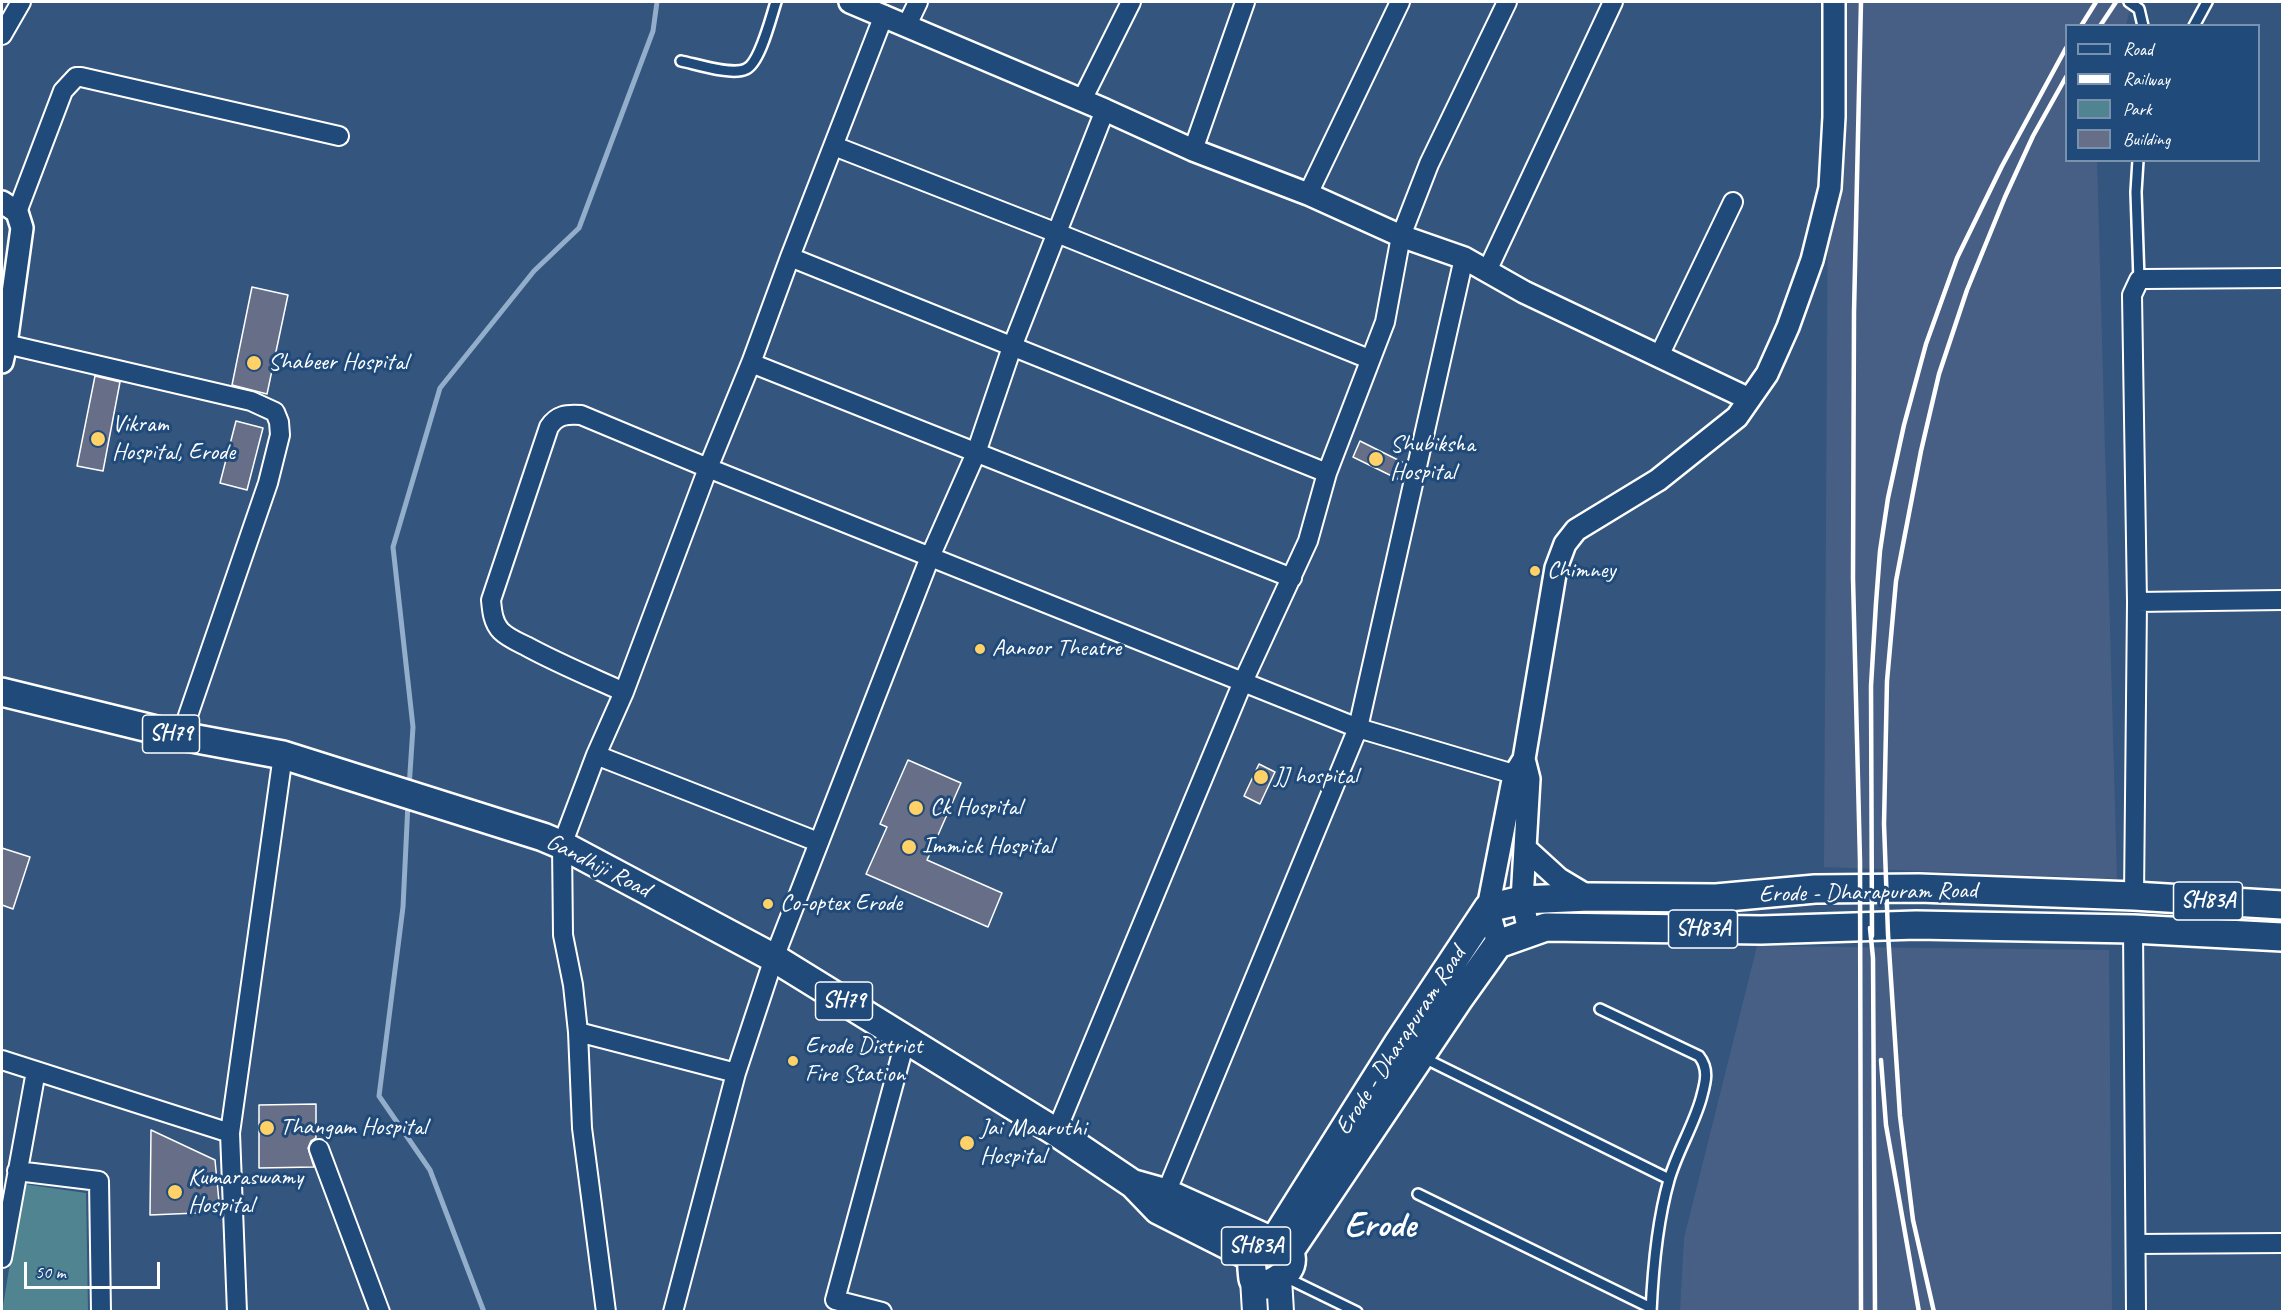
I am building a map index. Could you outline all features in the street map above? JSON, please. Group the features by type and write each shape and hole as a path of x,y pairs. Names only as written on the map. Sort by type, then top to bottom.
{"main road":[{"name":"Gandhiji Road","path":"2,692 181,736 283,755 552,841 774,958 906,1038 1056,1132 1133,1184 1158,1210 1271,1260"},
{"name":"Erode - Dharapuram Road","path":"1271,1260 1399,1042 1488,908 1522,900 1589,897 1716,898 1815,889 1919,888 2134,896 2283,905"},
{"name":"Erode - Dharapuram Road","path":"1271,1260 1420,1056 1498,944 1529,931 1546,927 1761,930 1916,925 2133,929 2283,937"},
{"name":"Gandhiji Road","path":"1133,1184 1166,1193 1271,1260"},
{"name":"SH83A","path":"1255,1311 1271,1260"},
{"path":"1271,1260 1281,1311"}],"street":[{"path":"2,35 21,2"},
{"path":"850,2 1082,100 1192,150 1308,195 1401,236 1464,258 1524,292 1749,399"},
{"path":"907,25 918,2"},
{"path":"1082,100 1131,2"},
{"path":"1192,150 1245,2"},
{"path":"1308,195 1400,2"},
{"path":"1056,1132 1242,684 1308,541 1327,473 1385,322 1401,236 1429,164 1507,2"},
{"path":"1487,271 1613,2"},
{"path":"1498,944 1488,908 1522,771 1556,568 1565,544 1576,530 1658,480 1737,417 1767,374 1788,327 1812,260 1830,188 1834,117 1834,2"},
{"path":"606,1311 582,1128 578,1032 573,985 563,935 552,841 596,755 624,692 708,468 751,363 884,15"},
{"path":"181,736 268,483 280,435 279,422 274,412 251,401 4,353 22,228 10,207 63,91 76,77 339,136"},
{"path":"673,1311 736,1073 774,958 930,557 976,453 1012,347 1105,110"},
{"path":"834,146 1369,359"},
{"path":"1659,356 1733,202"},
{"path":"790,257 1327,473"},
{"path":"1166,1193 1358,729 1464,258"},
{"path":"2134,896 2137,602 2132,295 2139,280 2283,278"},
{"path":"751,363 1292,578"},
{"path":"624,692 540,654 501,631 495,621 491,600 549,427 558,417 567,414 581,415 1358,729 1522,771"},
{"path":"2137,602 2283,600"},
{"path":"237,1311 230,1133 283,755"},
{"path":"596,755 818,842"},
{"path":"1522,771 1525,848 1522,900 1529,931"},
{"path":"1525,848 1558,879 1589,897"},
{"path":"2133,929 2136,1311"},
{"path":"578,1032 736,1073"},
{"path":"882,1311 835,1300 906,1038"},
{"path":"2,1060 230,1133"},
{"path":"2,1258 36,1071"},
{"path":"319,1149 380,1311"},
{"path":"17,1171 99,1181 101,1311"},
{"path":"2136,1244 2283,1243"}],"lane":[{"path":"681,61 730,71 746,69 756,58 776,2"},
{"path":"2129,2 2139,9 2143,24"},
{"path":"2195,24 2207,2"},
{"path":"2138,162 2136,192 2139,280"},
{"path":"1418,1194 1651,1310 1656,1252 1669,1179 1698,1110 1706,1078 1704,1062 1690,1051 1600,1009"},
{"path":"1420,1056 1669,1179"},
{"path":"1271,1260 1357,1311"}],"shaded area":[{"path":"1829,2 2132,2 2126,24 2065,24 2065,162 2097,162 2117,879 1824,867"},
{"path":"1757,946 2109,950 2112,1311 1680,1311 1684,1238"}],"green space":[{"path":"23,1184 86,1193 88,1311 2,1312"}],"building":[{"path":"252,287 288,295 267,394 232,385"},
{"path":"95,376 120,382 103,471 77,466"},
{"path":"236,421 263,428 247,490 220,483"},
{"path":"1360,441 1406,464 1402,481 1353,457"},
{"path":"908,760 961,783 927,860 1002,893 988,927 866,874 887,827 880,824"},
{"path":"1259,764 1275,772 1260,804 1244,796"},
{"path":"2,848 30,857 13,909 2,905"},
{"path":"316,1104 316,1138 311,1141 308,1148 314,1167 259,1168 259,1105"},
{"path":"151,1130 215,1160 220,1212 150,1215"}],"waterway":[{"path":"409,788 413,727 393,547 440,388 534,271 579,228 653,31 657,2"},
{"path":"408,803 403,907 379,1096 430,1170 484,1312"}],"railway":[{"path":"1861,2 1854,312 1853,578 1860,861 1861,1312"},
{"path":"2082,24 2096,2"},
{"path":"2101,24 2116,2"},
{"path":"1872,936 1871,686 1880,551 1888,498 1904,425 1926,344 1957,258 2002,166 2065,50"},
{"path":"1934,1312 1913,1220 1900,1116 1888,934 1884,824 1887,681 1896,581 1921,451 1939,374 1967,290 2033,136 2065,79"},
{"path":"1870,928 1873,958 1875,1312"},
{"path":"1881,1060 1886,1125 1919,1312"}],"place":[{"name":"Shabeer Hospital","path":"254,363"},
{"name":"Vikram Hospital, Erode","path":"98,439"},
{"name":"Shubiksha Hospital","path":"1376,459"},
{"name":"Chimney","path":"1535,571"},
{"name":"Aanoor Theatre","path":"980,649"},
{"name":"JJ hospital","path":"1261,777"},
{"name":"Ck Hospital","path":"916,808"},
{"name":"Immick Hospital","path":"909,847"},
{"name":"Co-optex Erode","path":"768,904"},
{"name":"Erode District Fire Station","path":"793,1061"},
{"name":"Thangam Hospital","path":"267,1128"},
{"name":"Jai Maaruthi Hospital","path":"967,1143"},
{"name":"Kumaraswamy Hospital","path":"175,1192"}],"district":[{"name":"Erode","path":"1380,1227"}]}
